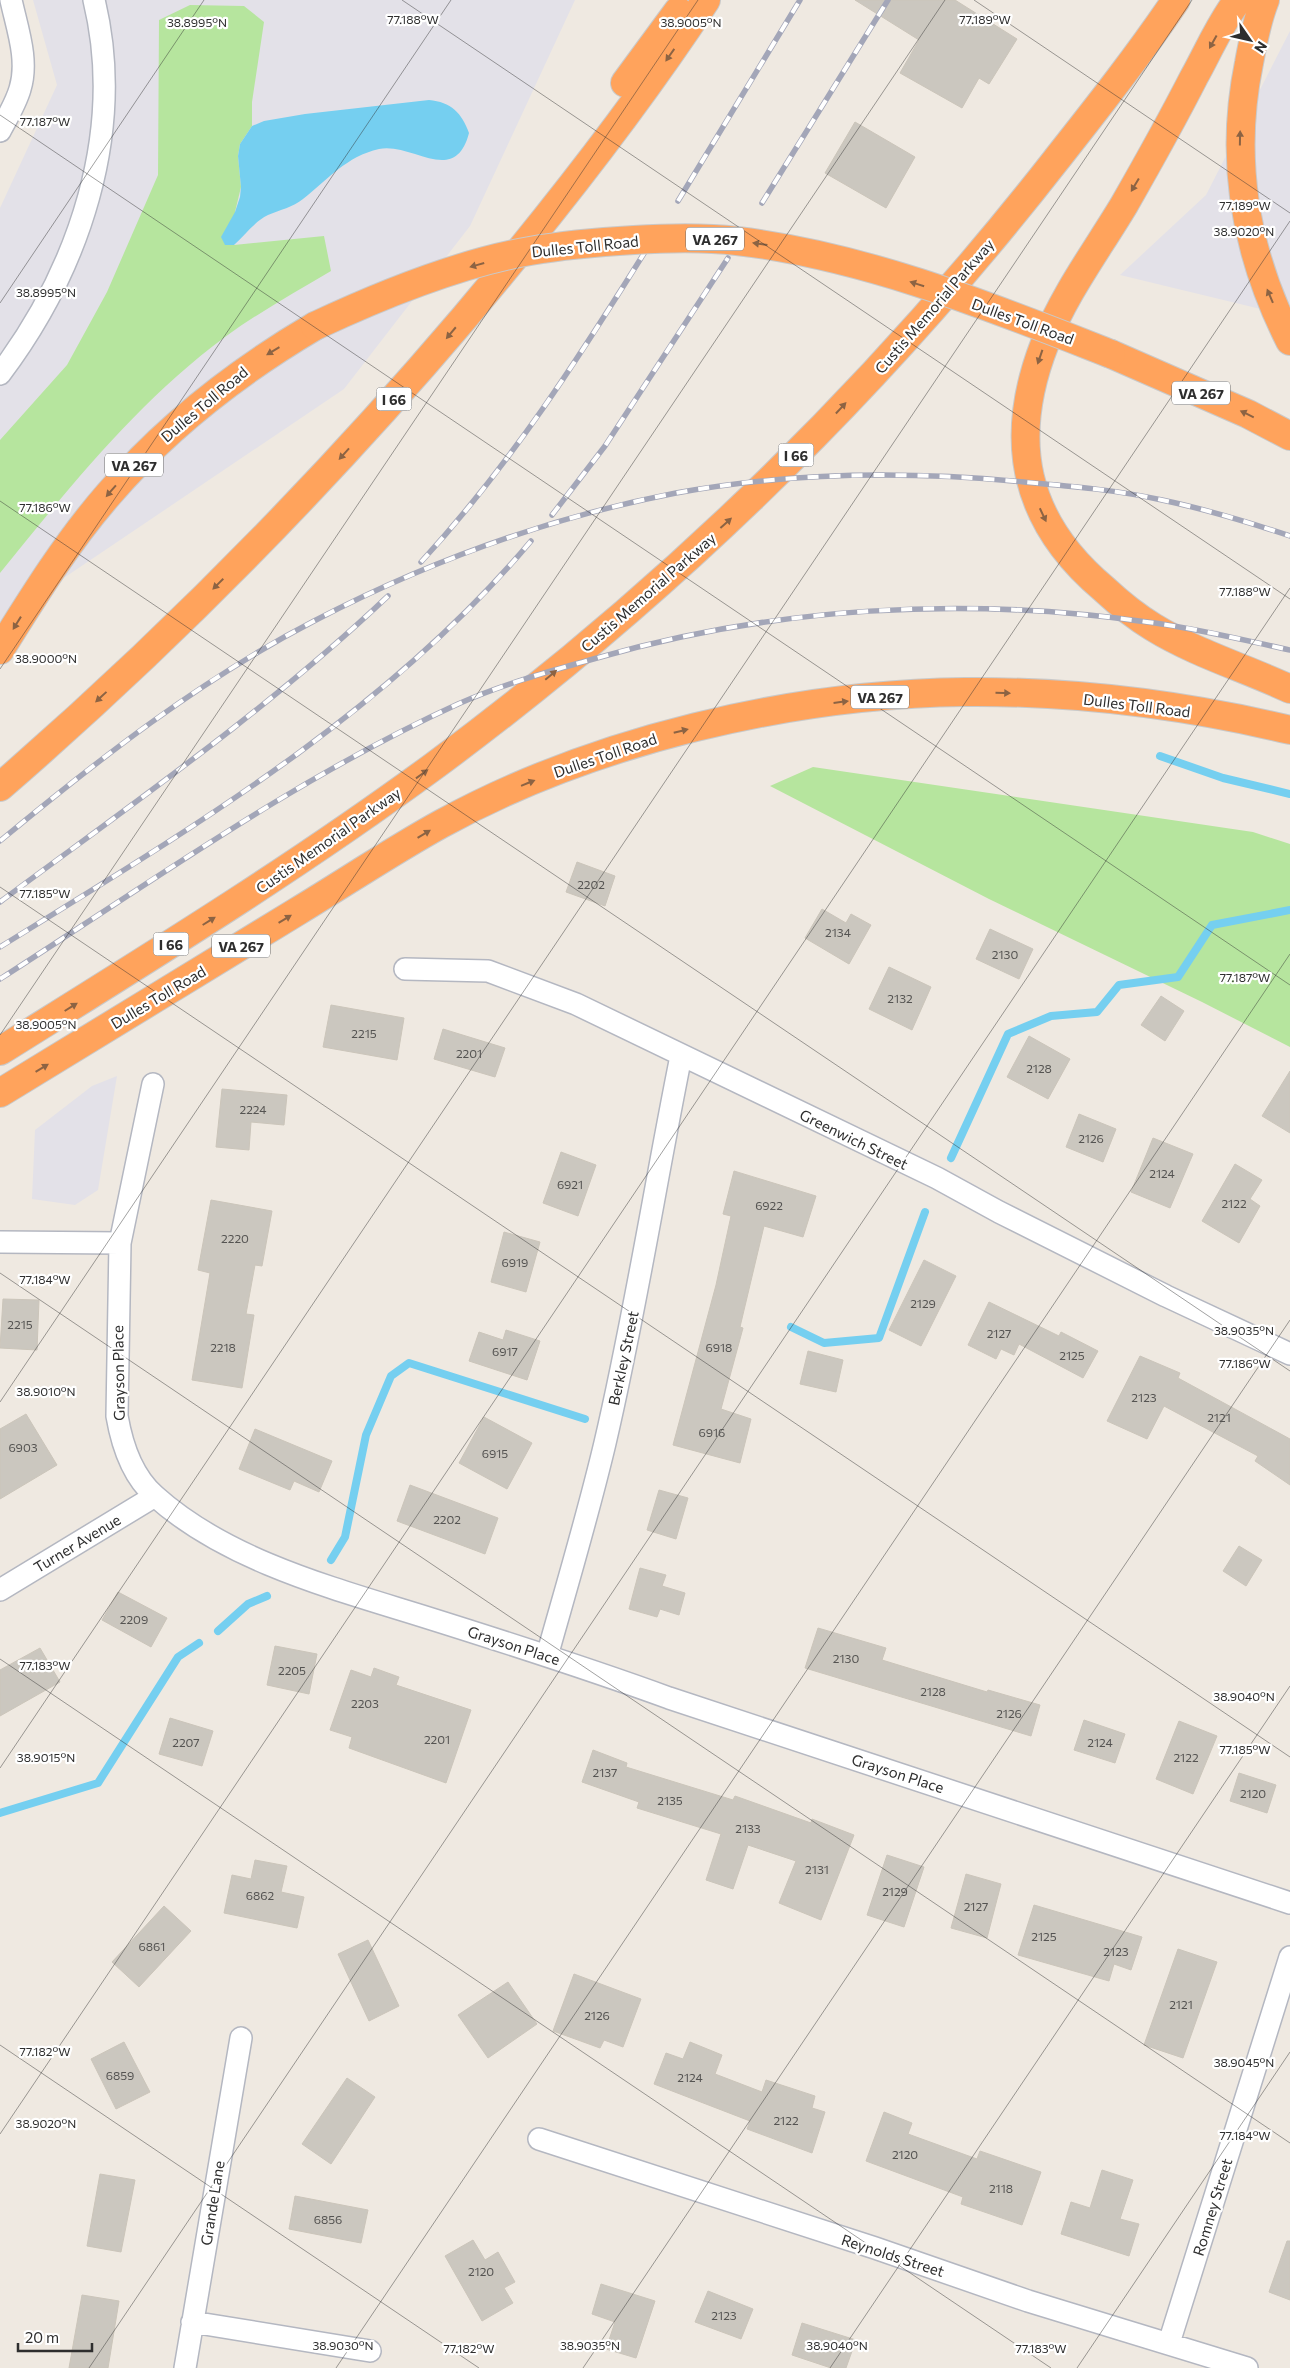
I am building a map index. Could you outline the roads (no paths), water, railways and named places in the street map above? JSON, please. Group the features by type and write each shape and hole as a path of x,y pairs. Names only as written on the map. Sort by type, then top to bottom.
{"highway":[{"path":"528,242 591,128 685,0"},
{"name":"I 66","path":"0,788 125,675 317,484 434,353 528,242 670,55 706,0"},
{"name":"Custis Memorial Parkway","path":"0,1051 255,891 340,833 435,765 536,687 640,601 730,519 814,437 894,352 1023,203 1106,97 1176,0"},
{"path":"1238,0 1142,173 1070,292 1045,341 1025,413 1026,462 1038,505 1048,525 1068,554 1092,580 1152,627 1179,641 1290,688"},
{"path":"1265,0 1246,76 1241,117 1240,167 1248,228 1256,260 1290,341"},
{"name":"Dulles Toll Road","path":"0,650 85,523 142,458 208,397 264,356 315,326 354,307 436,277 528,251 617,241 701,239 736,241 778,247 860,266 939,291 1111,354 1248,414 1290,436"},
{"name":"Dulles Toll Road","path":"0,1093 441,824 525,784 612,751 656,737 778,710 874,698 964,692 1056,695 1102,699 1238,719 1290,730"}],"street":[{"path":"0,131 20,90 23,74 22,54 11,0"},
{"path":"0,374 28,336 45,306 72,248 92,187 99,152 103,108 103,59 94,0"},
{"name":"Greenwich Street","path":"405,969 488,971 576,1004 937,1178 999,1212 1148,1287 1290,1354"},
{"name":"Berkley Street","path":"548,1656 585,1523 605,1442 632,1314 681,1056"},
{"name":"Grayson Place","path":"153,1084 120,1243 117,1416 120,1436 131,1464 155,1496 200,1529 233,1548 313,1582 548,1656 669,1698 1290,1903"},
{"path":"0,1242 120,1243"},
{"name":"Turner Avenue","path":"0,1590 155,1496"},
{"name":"Romney Street","path":"1169,2343 1290,1957"},
{"name":"Grande Lane","path":"185,2368 241,2038"},
{"name":"Reynolds Street","path":"539,2140 875,2248 1028,2301 1248,2368"},
{"path":"192,2322 370,2351"}],"water":[{"path":"429,100 444,103 455,110 466,126 469,133 462,149 454,157 443,160 431,159 392,149 379,149 368,152 347,163 299,202 263,218 234,245 225,245 221,237 235,212 240,197 238,156 240,144 252,126 264,121 305,114"}],"waterway":[{"path":"1160,756 1223,778 1290,794"},
{"path":"951,1158 1008,1034 1051,1016 1097,1012 1119,985 1178,977 1212,925 1290,910"},
{"path":"791,1327 824,1343 879,1338 925,1212"},
{"path":"331,1560 345,1537 366,1435 391,1376 409,1363 585,1419"},
{"path":"218,1631 248,1604 267,1596"},
{"path":"0,1813 98,1783 178,1657 199,1643"}],"railway":[{"path":"678,201 800,0"},
{"path":"762,203 888,0"},
{"path":"421,562 454,525 514,449 596,330 648,247"},
{"path":"552,515 605,446 728,258"},
{"path":"0,841 151,722 231,669 314,621 401,579 445,561 536,528 629,503 719,486 806,477 893,475 980,478 1093,489 1162,500 1290,536"},
{"path":"0,947 213,812 282,765 350,714 414,661 475,603 531,541"},
{"path":"0,902 248,717 343,638 388,596"},
{"path":"0,979 168,869 281,798 398,733 458,704 509,684 579,663 664,641 732,627 801,617 870,611 1008,609 1078,614 1165,625 1219,634 1290,650"}]}
